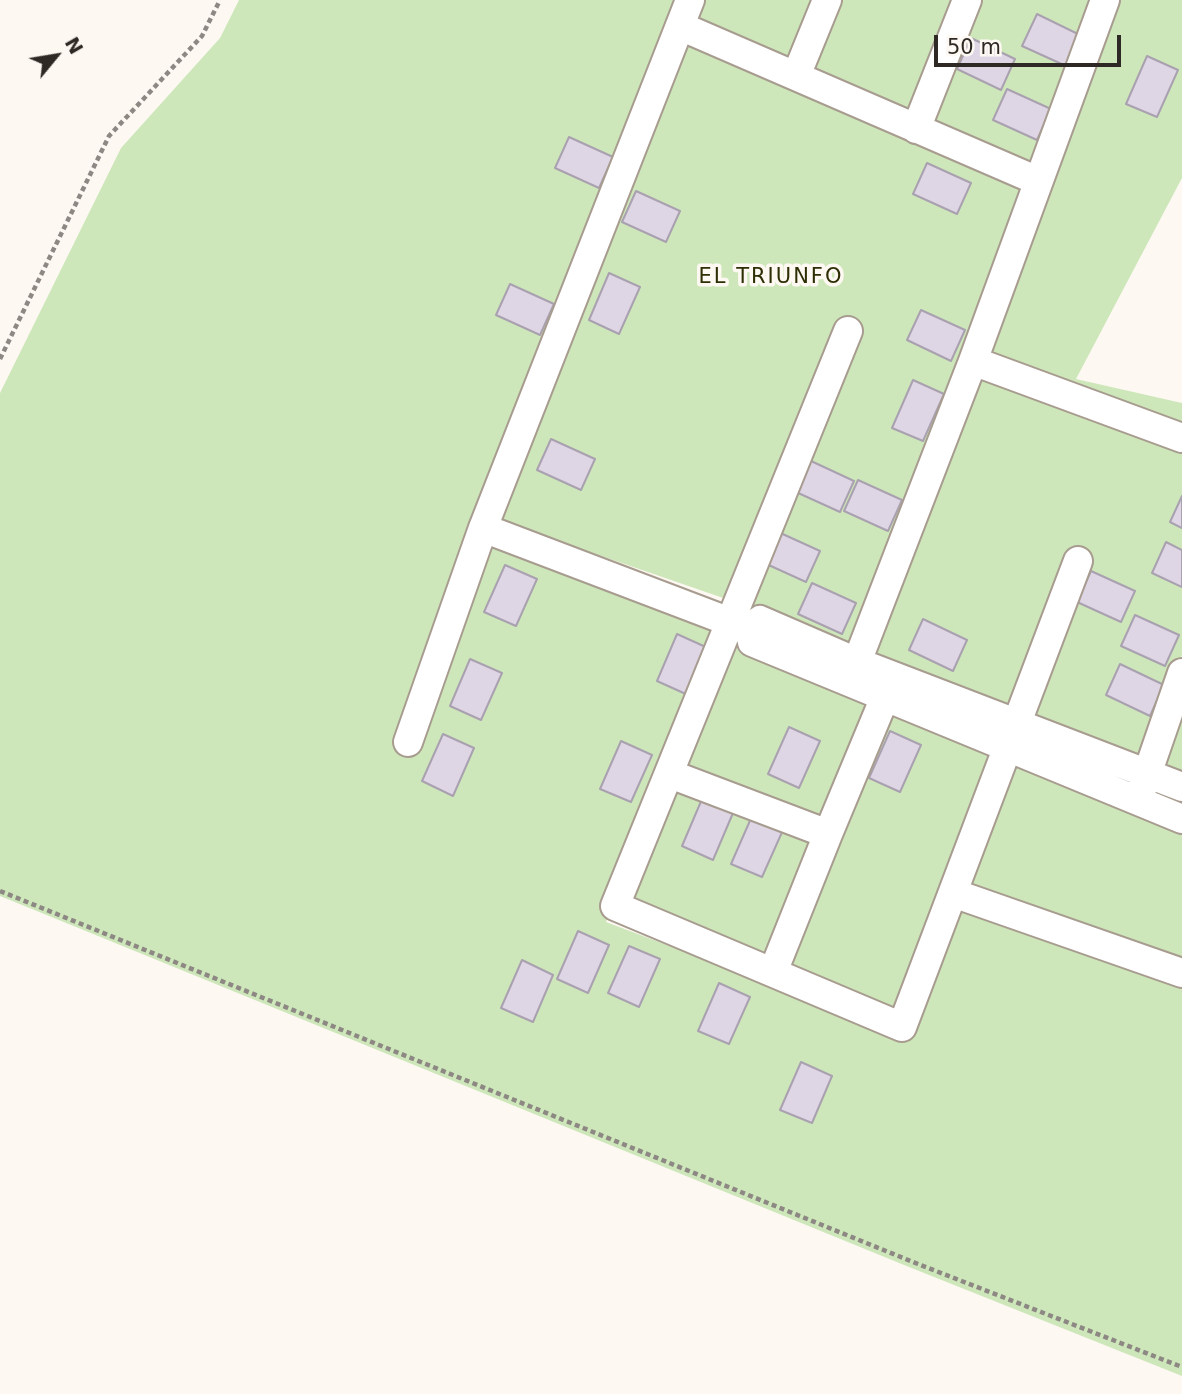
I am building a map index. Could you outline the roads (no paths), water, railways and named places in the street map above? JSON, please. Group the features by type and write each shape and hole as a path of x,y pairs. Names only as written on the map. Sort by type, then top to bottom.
{"street":[{"path":"796,76 827,0"},
{"path":"916,128 967,0"},
{"path":"858,662 973,361 1105,0"},
{"path":"408,742 484,528 685,13 796,76 1038,181"},
{"path":"848,331 739,626 670,774 615,906 902,1027 1078,561"},
{"path":"973,361 1182,438"},
{"path":"484,528 739,626 752,642 890,686 1012,735 1138,801 1182,819"},
{"path":"739,626 760,620 858,662 890,686"},
{"path":"1138,801 1182,673"},
{"path":"772,972 890,686"},
{"path":"1012,735 1147,773 1182,787"},
{"path":"670,774 828,834"},
{"path":"953,893 1182,973"}],"district":[{"name":"EL TRIUNFO","path":"771,278"}]}
